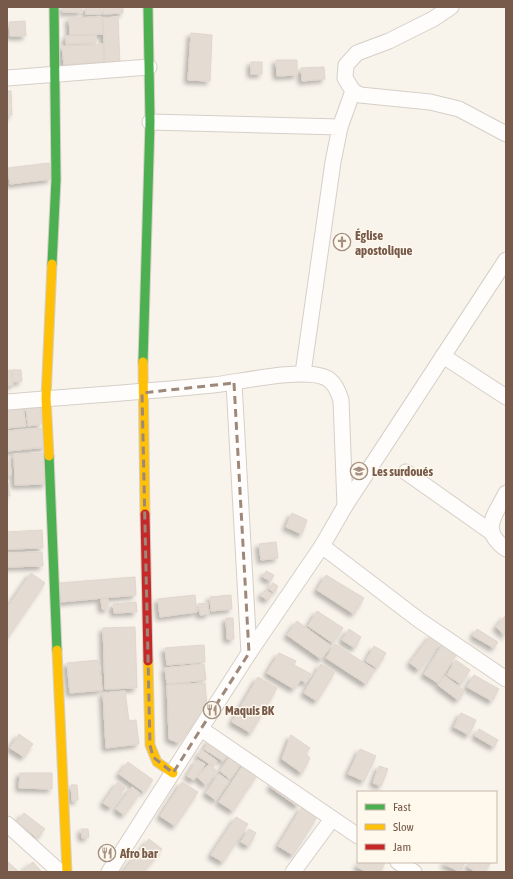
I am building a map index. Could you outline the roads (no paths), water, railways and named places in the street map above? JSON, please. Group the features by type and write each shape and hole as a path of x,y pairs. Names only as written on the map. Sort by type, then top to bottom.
{"street":[{"path":"54,7 56,180 46,398 67,872"},
{"path":"148,7 150,122 142,393 150,745 153,757 160,766 173,773"},
{"path":"451,7 432,19 389,41 357,53 346,65 345,78 353,91 360,95 430,102 459,109 506,134"},
{"path":"7,78 149,68"},
{"path":"303,373 333,162 340,127 353,91"},
{"path":"150,122 340,127"},
{"path":"109,872 249,652 322,546 345,506 506,260"},
{"path":"443,356 506,397"},
{"path":"7,402 46,398 142,393 234,383 303,373 325,377 335,386 341,400 345,506"},
{"path":"234,383 249,652"},
{"path":"406,472 491,532"},
{"path":"506,493 492,522 491,532 494,541 506,549"},
{"path":"322,546 419,620 506,679"},
{"path":"201,729 357,835"},
{"path":"293,872 332,819"},
{"path":"7,824 60,872"},
{"path":"400,863 414,872"}],"place":[{"name":"Église apostolique","path":"342,242"},
{"name":"Les surdoués","path":"359,471"},
{"name":"Maquis BK","path":"212,710"},
{"name":"Afro bar","path":"107,853"}]}
